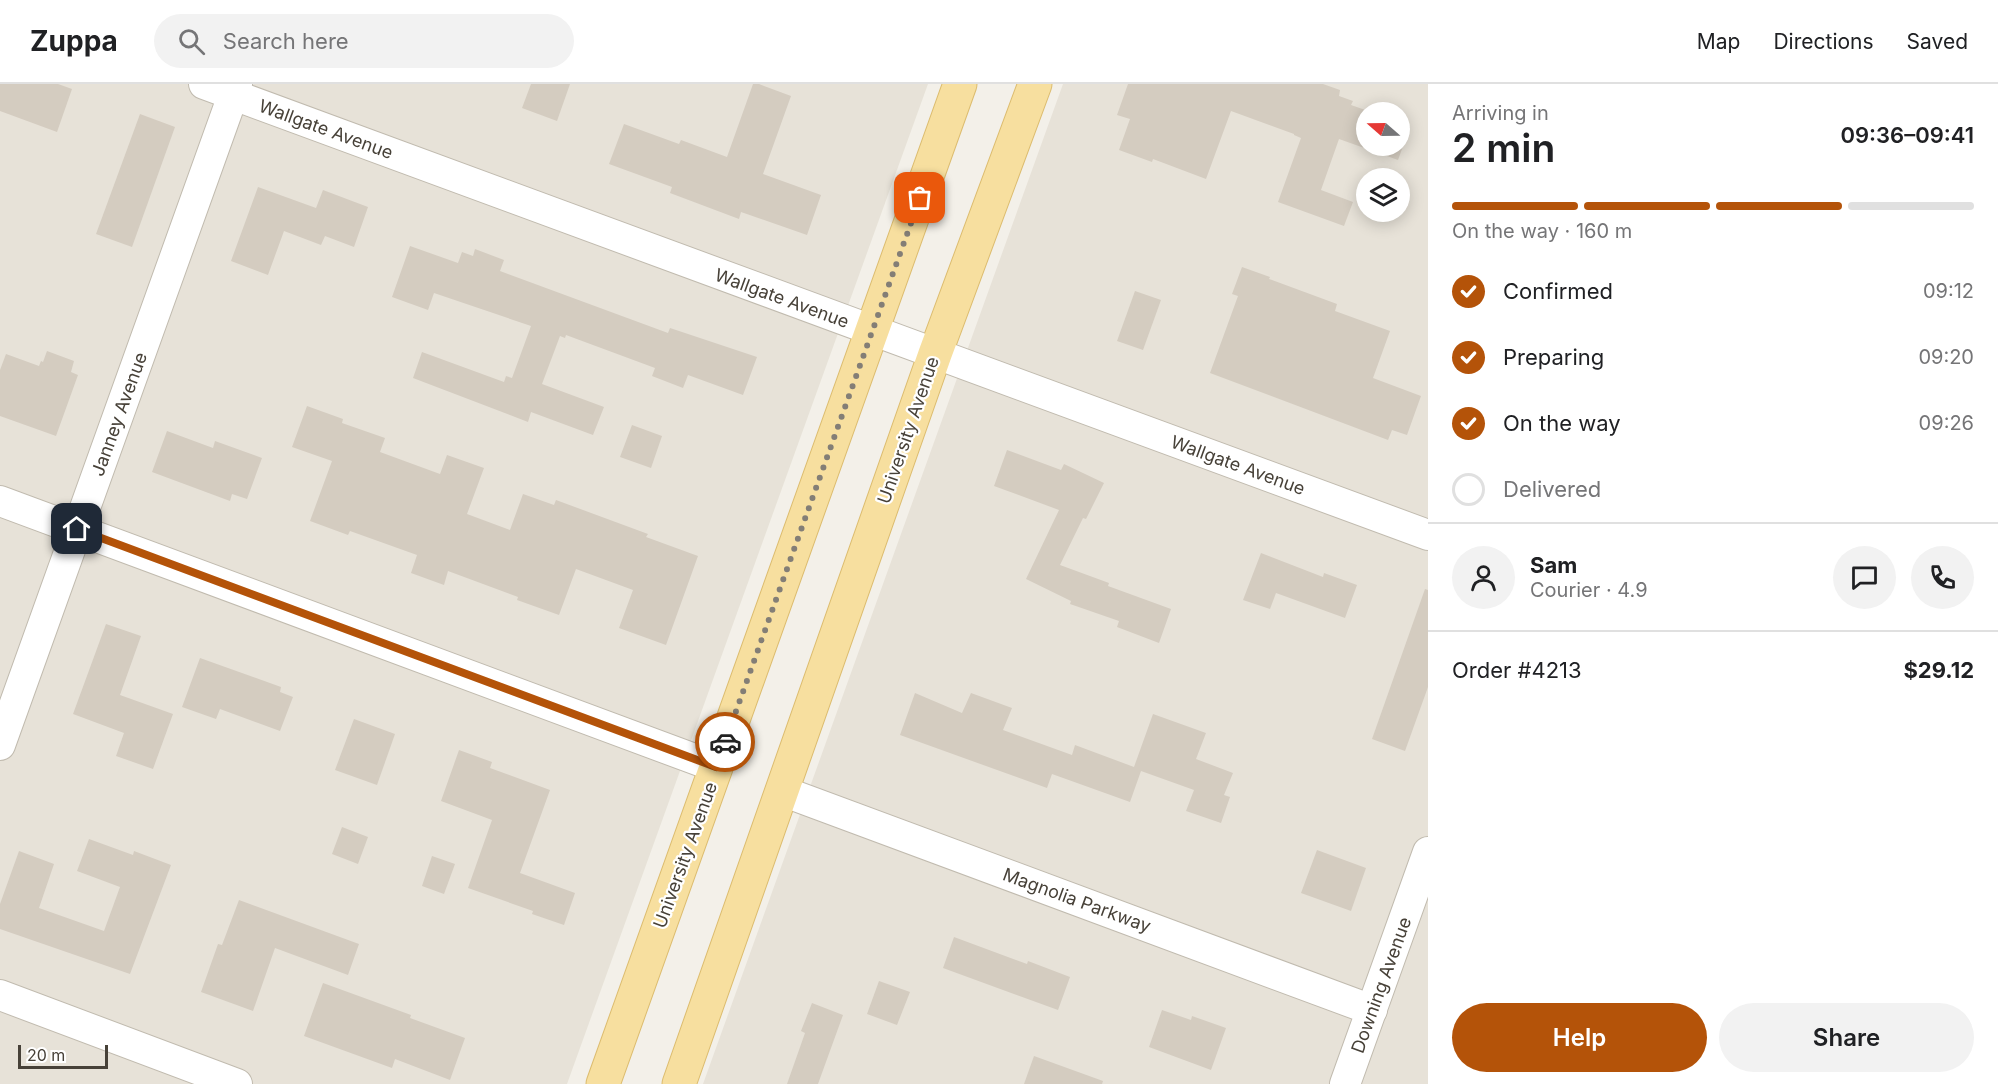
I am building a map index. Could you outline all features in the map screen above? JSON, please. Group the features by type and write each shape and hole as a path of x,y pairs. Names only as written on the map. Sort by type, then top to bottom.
{"main road":[{"name":"University Avenue","path":"603,1084 960,84"},
{"name":"University Avenue","path":"679,1084 935,354 1035,84"}],"street":[{"name":"Wallgate Avenue","path":"204,84 235,89 872,331 1428,535"},
{"name":"Janney Avenue","path":"0,745 235,89"},
{"path":"0,501 716,767"},
{"name":"Magnolia Parkway","path":"782,791 1372,1010"},
{"name":"Downing Avenue","path":"1346,1084 1428,852"},
{"path":"0,995 237,1084"}],"shaded area":[{"path":"0,84 928,84 567,1084 0,1084"},
{"path":"1063,84 1428,84 1428,1084 703,1084"}],"building":[{"path":"0,84 58,84 72,89 57,132 0,111"},
{"path":"531,84 570,84 557,121 522,108"},
{"path":"753,84 759,84 791,96 763,174 821,195 807,235 741,212 739,219 670,193 672,187 609,164 624,124 679,144 681,140 727,157"},
{"path":"1128,84 1323,84 1340,90 1339,96 1353,101 1351,105 1356,107 1356,145 1339,139 1321,190 1353,202 1344,226 1278,202 1301,138 1294,134 1231,111 1206,179 1153,159 1152,162 1119,150 1130,119 1117,115"},
{"path":"140,114 175,127 132,247 96,234"},
{"path":"1387,156 1399,156 1398,160"},
{"path":"258,187 316,208 323,190 368,207 354,247 325,236 321,245 284,231 268,275 231,261"},
{"path":"410,246 458,263 462,252 473,256 475,249 504,260 500,271 668,333 670,328 757,357 743,395 688,375 683,388 652,376 655,368 566,335 565,338 560,336 542,384 604,407 593,435 531,412 528,422 413,378 422,352 504,382 506,376 512,378 531,326 434,293 428,310 392,297"},
{"path":"1242,267 1337,304 1335,311 1390,331 1373,378 1421,396 1407,435 1392,430 1388,440 1210,373 1238,296 1232,294"},
{"path":"1135,291 1161,300 1143,350 1117,341"},
{"path":"47,351 74,361 71,372 78,375 56,436 0,416 0,370 6,354 39,366"},
{"path":"307,406 343,419 342,423 385,438 380,452 440,474 447,455 484,468 467,514 510,530 523,494 554,505 556,500 648,534 646,537 698,556 666,645 619,628 633,590 576,569 559,615 448,571 444,585 411,573 417,555 350,531 348,535 310,521 332,461 292,447"},
{"path":"632,425 662,436 651,468 620,457"},
{"path":"167,431 213,448 215,441 262,458 247,499 232,494 230,501 152,472"},
{"path":"1007,450 1061,470 1064,464 1104,483 1086,519 1083,518 1060,565 1109,583 1108,586 1171,609 1159,643 1117,627 1119,621 1070,604 1071,601 1026,579 1059,510 994,486"},
{"path":"1261,553 1323,577 1324,573 1357,585 1345,618 1276,593 1270,609 1243,600"},
{"path":"1425,589 1428,590 1428,687 1405,751 1372,739"},
{"path":"106,624 141,636 120,695 173,714 153,769 116,756 124,733 73,714"},
{"path":"200,658 281,687 280,692 293,697 280,731 220,709 216,719 182,707"},
{"path":"915,693 962,713 971,693 1012,708 1003,730 1072,755 1075,745 1134,767 1153,714 1206,733 1196,759 1233,773 1224,795 1230,797 1221,823 1186,811 1194,790 1141,771 1130,802 1052,774 1047,788 900,735"},
{"path":"354,719 395,734 377,785 335,770"},
{"path":"459,750 492,762 490,768 550,790 520,873 575,893 564,925 532,914 533,911 468,888 492,820 441,801"},
{"path":"342,827 368,837 358,864 332,854"},
{"path":"89,839 133,855 134,851 171,865 130,974 0,929 0,904 19,851 54,864 39,908 104,931 120,887 77,871"},
{"path":"1317,850 1366,868 1351,911 1301,893"},
{"path":"432,856 455,864 444,894 422,886"},
{"path":"239,900 359,944 348,975 275,948 253,1011 201,992 218,944 222,945"},
{"path":"954,937 1070,977 1058,1010 943,968"},
{"path":"879,981 910,992 897,1025 867,1014"},
{"path":"323,983 411,1015 410,1018 465,1038 450,1080 395,1059 392,1068 304,1036"},
{"path":"812,1003 843,1015 818,1084 787,1084 805,1033 801,1031"},
{"path":"1162,1010 1191,1020 1192,1016 1226,1028 1211,1070 1149,1047"},
{"path":"1034,1056 1103,1081 1102,1084 1024,1084"}],"way so far":[{"path":"725,742 920,198"}],"route":[{"path":"77,529 716,767 725,742"}]}
